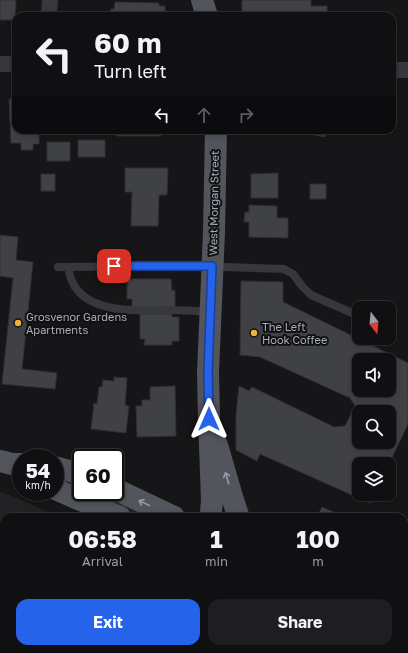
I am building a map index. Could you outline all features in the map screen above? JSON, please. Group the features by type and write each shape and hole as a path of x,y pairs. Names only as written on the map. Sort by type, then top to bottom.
{"main road":[{"path":"202,0 206,12"},
{"name":"West Morgan Street","path":"209,513 212,500 208,373 216,134"},
{"name":"West Morgan Street","path":"209,419 238,513"},
{"path":"64,494 110,513"},
{"path":"124,494 165,513"},
{"path":"214,513 220,511 232,513"}],"street":[{"path":"49,12 50,0"},
{"path":"0,64 12,64"},
{"path":"396,70 408,70"}],"lane":[{"path":"58,267 212,266 284,269 293,274 310,295 352,313"},
{"path":"68,267 73,285 79,292 90,300 113,309 211,312"}],"shaded area":[{"path":"0,492 12,496 12,501 23,501 50,513 0,513"}],"green space":[{"path":"122,501 148,513 124,513 98,502"}],"building":[{"path":"0,0 16,0 15,12 12,12 12,20 0,20"},
{"path":"242,0 311,0 311,6 327,6 327,12 242,12"},
{"path":"115,2 159,3 159,6 165,6 165,12 111,12 111,9 114,9"},
{"path":"9,99 12,99 12,134 39,134 39,144 33,144 33,150 21,150 21,143 11,143"},
{"path":"116,134 161,134 161,136 116,136"},
{"path":"78,140 105,140 105,157 78,157"},
{"path":"47,142 70,142 70,161 47,161"},
{"path":"125,168 168,168 167,195 159,195 158,226 131,226 132,192 125,192"},
{"path":"278,173 278,198 251,198 251,174"},
{"path":"41,174 55,174 55,191 41,191"},
{"path":"310,184 326,184 326,199 310,199"},
{"path":"249,205 277,206 277,218 288,218 288,238 249,237 249,222 244,222 245,212 249,212"},
{"name":"Grosvenor Gardens Apartments","path":"0,235 18,237 16,260 33,262 22,369 57,373 55,389 2,384 13,278 0,276"},
{"path":"127,279 171,279 172,291 175,290 175,308 132,308 132,299 127,299"},
{"path":"241,281 283,282 283,302 352,336 352,345 371,345 388,353 352,353 352,397 396,397 396,357 408,363 408,424 392,457 352,457 352,495 260,454 257,461 236,450 236,415 239,386 249,391 252,387 334,427 345,426 352,412 352,449 396,449 396,405 354,405 350,398 260,357 240,355"},
{"path":"140,314 172,314 172,317 179,317 179,341 172,341 172,345 144,345 145,339 140,339"},
{"path":"114,377 127,378 125,405 129,406 126,433 91,429 94,403 97,404 99,387 102,387 103,380 114,381"},
{"path":"175,386 176,436 137,437 136,406 142,406 142,400 150,400 150,387"},
{"path":"322,507 336,513 319,513"}],"place":[{"name":"Grosvenor Gardens Apartments","path":"18,323"},
{"name":"The Left Hook Coffee","path":"254,333"}],"route":[{"path":"114,266 212,266 208,373 209,419"}]}
